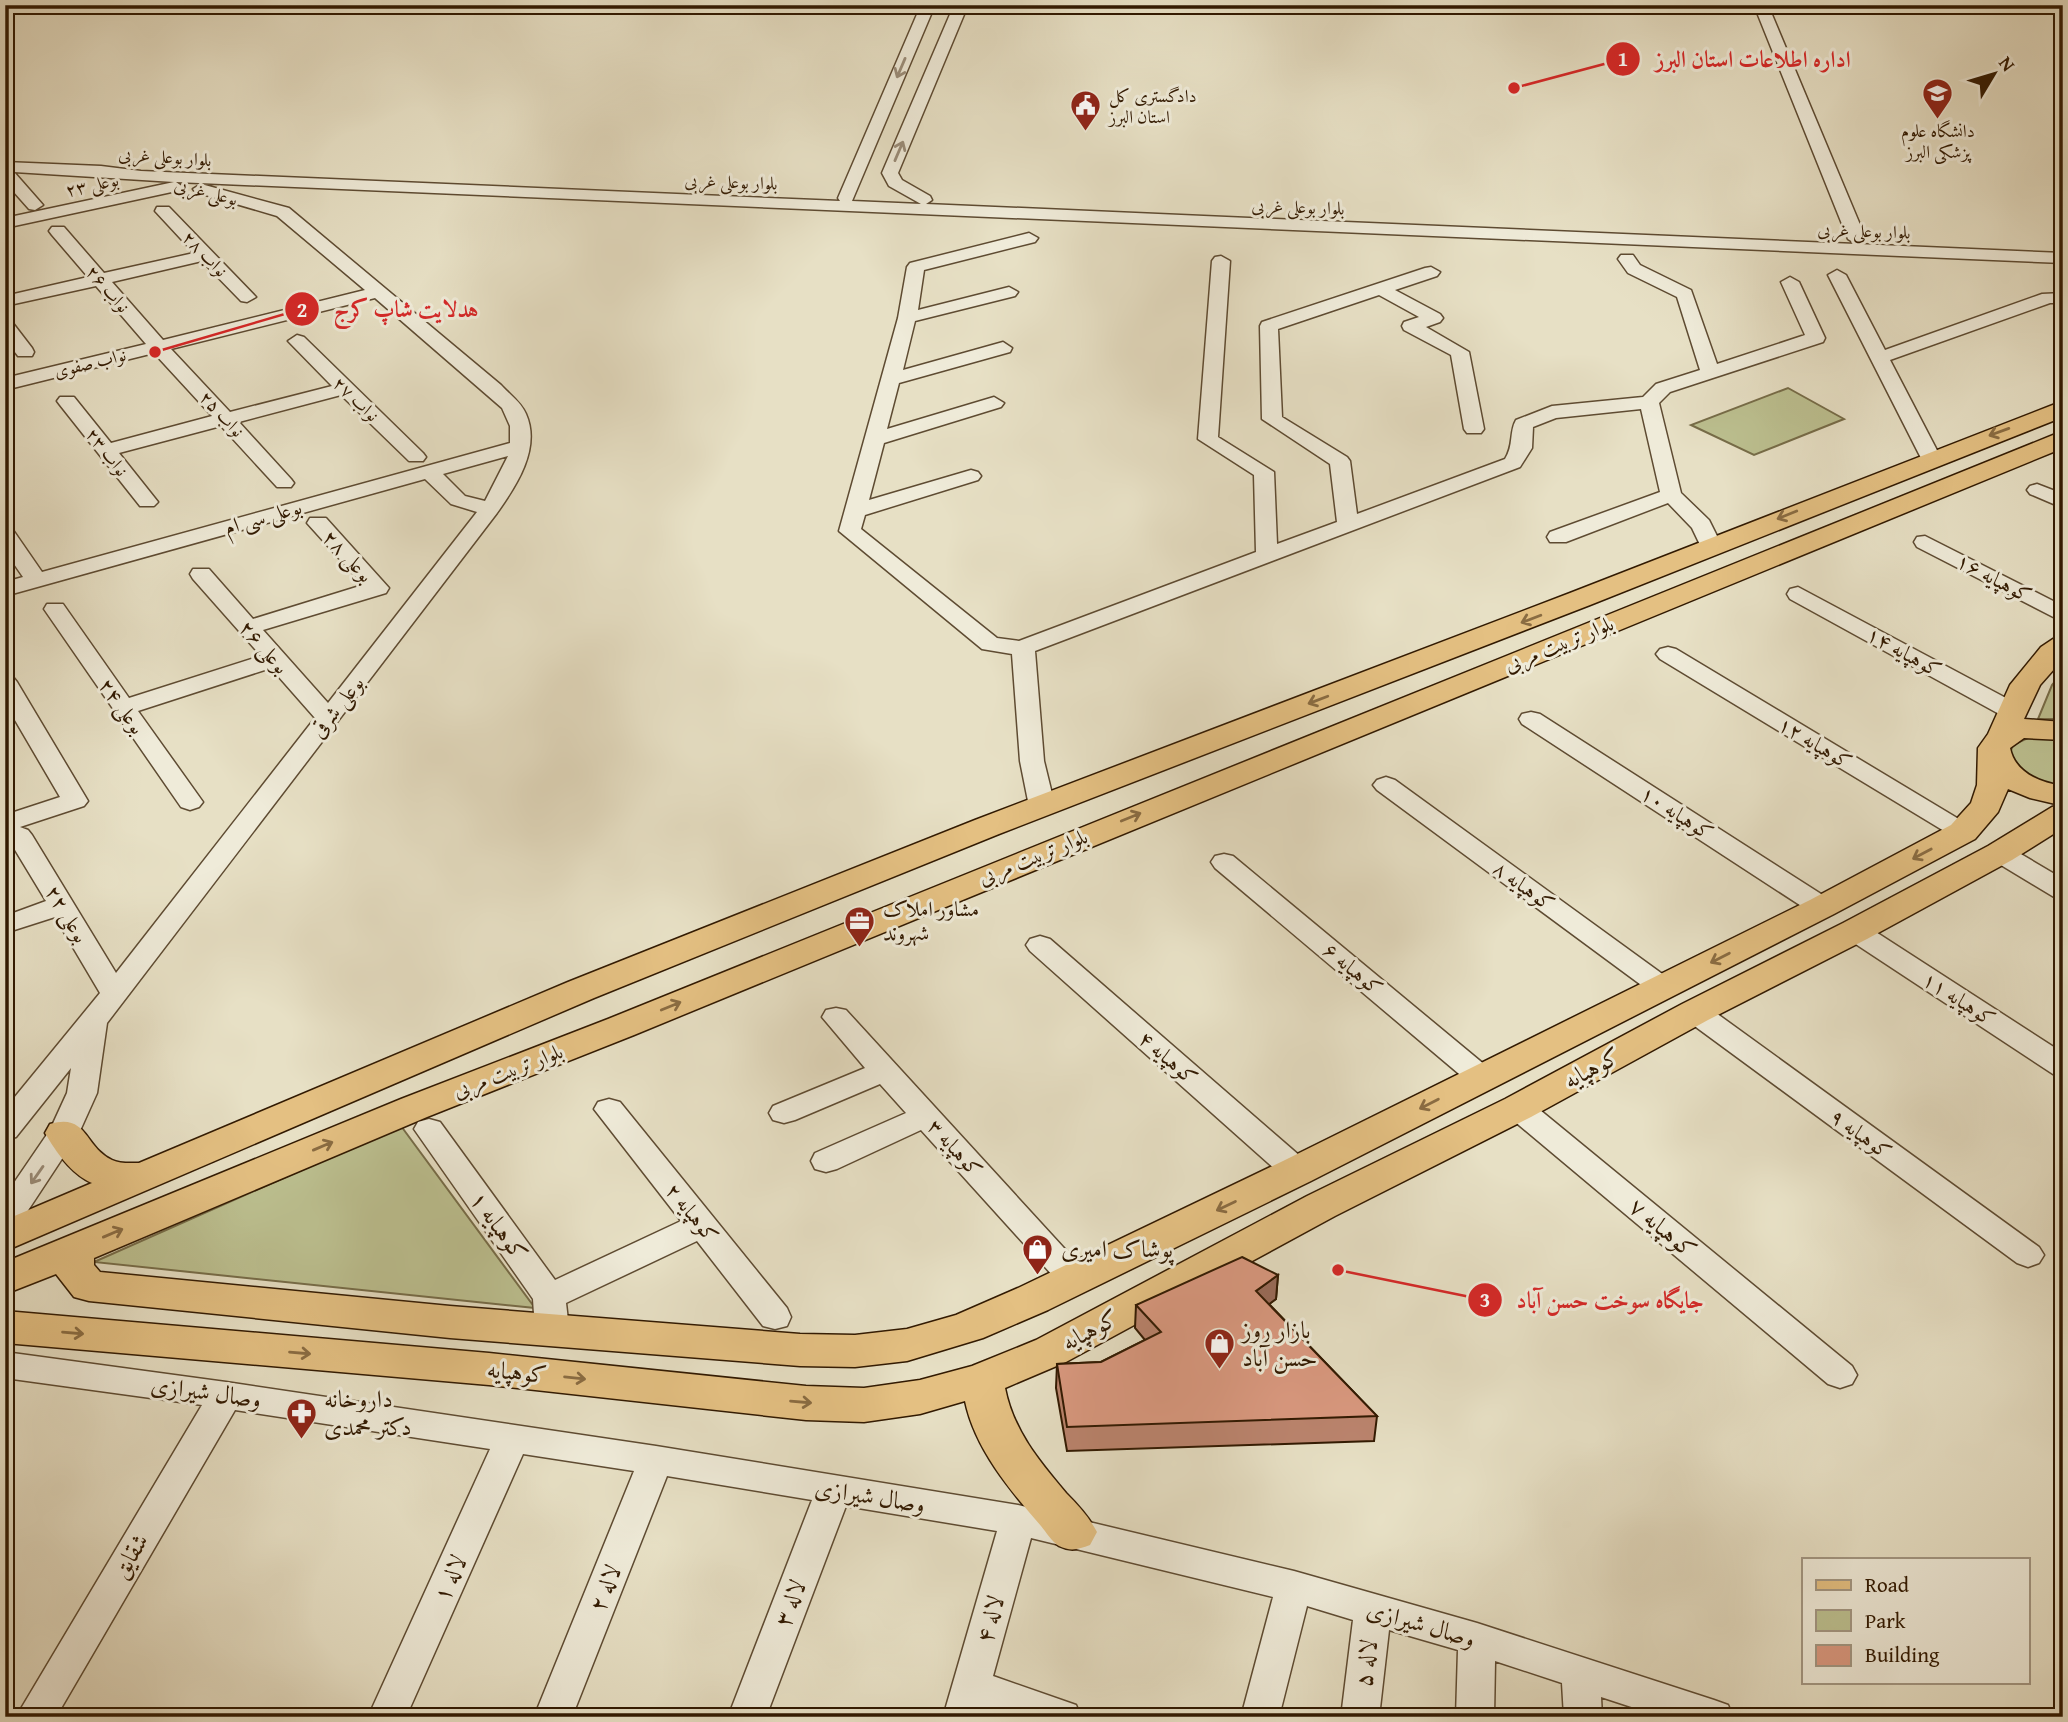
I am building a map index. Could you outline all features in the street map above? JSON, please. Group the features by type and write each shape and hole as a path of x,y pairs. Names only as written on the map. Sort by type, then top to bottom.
{"main road":[{"name":"بلوار تربیت مربی","path":"5,1236 581,990 1042,806 1580,600 1931,458 2063,408"},
{"name":"بلوار تربیت مربی","path":"5,1279 414,1108 621,1027 1322,739 2060,442"},
{"path":"1655,569 1648,579 1654,587 1668,592 1693,591"},
{"path":"1580,600 1604,600 1614,605 1619,610 1613,623"},
{"path":"2063,645 2053,651 2030,678 2002,731 1994,758 2001,769 2030,788 2063,796"},
{"path":"2002,731 2033,728 2063,731"},
{"name":"کوهپایه","path":"5,1293 38,1278 61,1277 89,1286 497,1326 551,1313 800,1350 855,1351 907,1345 968,1327 1297,1171 1963,832 1980,816 1990,801 2002,731"},
{"name":"کوهپایه","path":"5,1326 489,1369 806,1403 864,1405 920,1397 982,1380 1051,1351 1321,1206 1518,1108 1695,1012 1855,931 2000,853 2063,814"},
{"path":"581,990 606,991 625,999 621,1027"},
{"path":"1481,1077 1518,1108"},
{"path":"64,1133 94,1169 111,1177 145,1177"},
{"path":"73,1250 74,1270 89,1286"},
{"path":"432,1366 450,1354 460,1342 457,1331 450,1322"},
{"path":"489,1369 479,1358 478,1345 497,1326"},
{"path":"982,1380 989,1415 1000,1437 1025,1475 1074,1532"}],"street":[{"path":"846,198 928,5"},
{"path":"924,200 895,183 890,173 961,5"},
{"path":"1761,5 1857,239"},
{"name":"بلوار بوعلی غربی","path":"101,171 141,176 924,200 1091,212"},
{"name":"بوعلی غربی","path":"7,173 101,171 186,184 283,212 378,292"},
{"path":"7,173 35,205"},
{"path":"269,178 283,212"},
{"name":"بلوار بوعلی غربی","path":"269,178 1407,226 2063,258"},
{"name":"بوعلی ۲۳","path":"5,223 186,184"},
{"name":"نواب ۲۸","path":"163,211 247,297"},
{"name":"بلوار بوعلی غربی","path":"1407,226 2063,248"},
{"name":"نواب ۲۶","path":"58,231 159,347"},
{"path":"1029,238 916,267 907,318 850,531 990,644 1023,648 1037,640 1513,463 1522,448 1523,424 1552,412 1649,402 1663,388 1816,338 1790,282"},
{"path":"5,301 206,255"},
{"path":"1627,260 1634,269 1685,294 1710,372"},
{"path":"1221,261 1208,439 1264,472 1267,556"},
{"path":"1348,526 1340,461 1272,419 1269,326 1431,272"},
{"path":"1837,275 1931,458"},
{"path":"1380,289 1434,318 1412,326 1460,352 1474,429"},
{"path":"378,292 494,389 516,413 521,446"},
{"name":"نواب صفوی","path":"5,384 378,292"},
{"path":"907,318 1009,292"},
{"path":"1880,358 2048,298 2063,298"},
{"path":"5,326 25,352"},
{"name":"نواب ۲۷","path":"297,341 422,464"},
{"name":"نواب ۲۵","path":"159,347 284,482"},
{"path":"891,379 1003,348"},
{"path":"106,450 345,388"},
{"name":"نواب ۲۳","path":"67,401 147,502"},
{"path":"1649,402 1671,495 1701,525 1711,546"},
{"path":"875,439 994,403"},
{"name":"بوعلی سی ام","path":"5,589 422,464 521,446"},
{"name":"بوعلی شرقی","path":"5,1130 93,1021 490,509 513,472 521,446"},
{"path":"422,464 458,500 490,509"},
{"path":"855,512 971,476"},
{"path":"2037,490 2063,502"},
{"path":"1558,537 1671,495"},
{"name":"بوعلی ۲۸","path":"247,628 378,588 318,523"},
{"path":"5,535 36,580"},
{"name":"کوهپایه ۱۶","path":"1925,542 2063,615"},
{"name":"بوعلی ۲۶","path":"201,574 328,719"},
{"name":"کوهپایه ۱۴","path":"1798,594 2002,731"},
{"name":"بوعلی ۲۴","path":"55,609 190,802"},
{"path":"1023,648 1032,761 1042,806"},
{"name":"کوهپایه ۱۲","path":"1668,654 1963,832"},
{"path":"123,708 274,659"},
{"path":"5,682 75,801 12,830"},
{"name":"کوهپایه ۱۰","path":"1531,719 1822,906"},
{"name":"کوهپایه ۸","path":"1386,785 1662,987"},
{"name":"بوعلی ۲۲","path":"12,830 114,992"},
{"path":"2000,853 2063,891"},
{"name":"کوهپایه ۶","path":"1224,862 1481,1077"},
{"path":"5,925 61,905"},
{"name":"کوهپایه ۱۱","path":"1855,931 2063,1067"},
{"name":"کوهپایه ۴","path":"1040,945 1297,1171"},
{"name":"کوهپایه ۹","path":"1695,1012 2028,1255"},
{"name":"کوهپایه ۳","path":"836,1017 1074,1279"},
{"path":"5,1215 14,1207 64,1133 82,1093 93,1021"},
{"path":"783,1113 884,1071"},
{"name":"کوهپایه ۷","path":"1518,1108 1840,1375"},
{"name":"کوهپایه ۲","path":"610,1109 775,1317"},
{"path":"826,1161 926,1116"},
{"name":"کوهپایه ۱","path":"429,1129 551,1313"},
{"path":"551,1313 702,1225"},
{"name":"وصال شیرازی","path":"5,1365 226,1395 656,1460 1018,1520 1294,1587 1476,1639 1714,1717"},
{"name":"شقایق","path":"35,1717 226,1395"},
{"name":"لاله ۱","path":"387,1717 512,1439"},
{"name":"لاله ۲","path":"554,1717 656,1460"},
{"name":"لاله ۳","path":"747,1717 834,1490"},
{"name":"لاله ۴","path":"967,1701 1018,1520"},
{"path":"1260,1717 1294,1587"},
{"name":"لاله ۵","path":"1360,1717 1373,1610"},
{"path":"1475,1717 1476,1639"},
{"path":"1580,1673 1583,1717"},
{"path":"967,1701 1062,1717"}],"green space":[{"path":"1788,388 1844,419 1754,455 1691,425"},
{"path":"2063,672 2063,719 2038,719 2052,685"},
{"path":"2032,736 2063,738 2063,788 2032,776 2020,767 2010,753 2013,745"},
{"path":"401,1126 535,1308 94,1262"}],"building":[{"name":"بازار روز حسن آباد","path":"1242,1257 1278,1275 1256,1291 1377,1416 1067,1427 1057,1364 1101,1362 1161,1332 1136,1305"}],"place":[{"name":"اداره اطلاعات استان البرز","path":"1514,88"},
{"name":"دانشگاه علوم پزشکی البرز","path":"1938,120"},
{"name":"دادگستری کل استان البرز","path":"1086,133"},
{"name":"هدلایت شاپ کرج","path":"155,352"},
{"name":"مشاور املاک شهروند","path":"860,948"},
{"name":"جایگاه سوخت حسن آباد","path":"1338,1270"},
{"name":"پوشاک امیری","path":"1038,1276"},
{"name":"بازار روز حسن آباد","path":"1219,1371"},
{"name":"داروخانه دکتر محمدی","path":"301,1440"}]}
